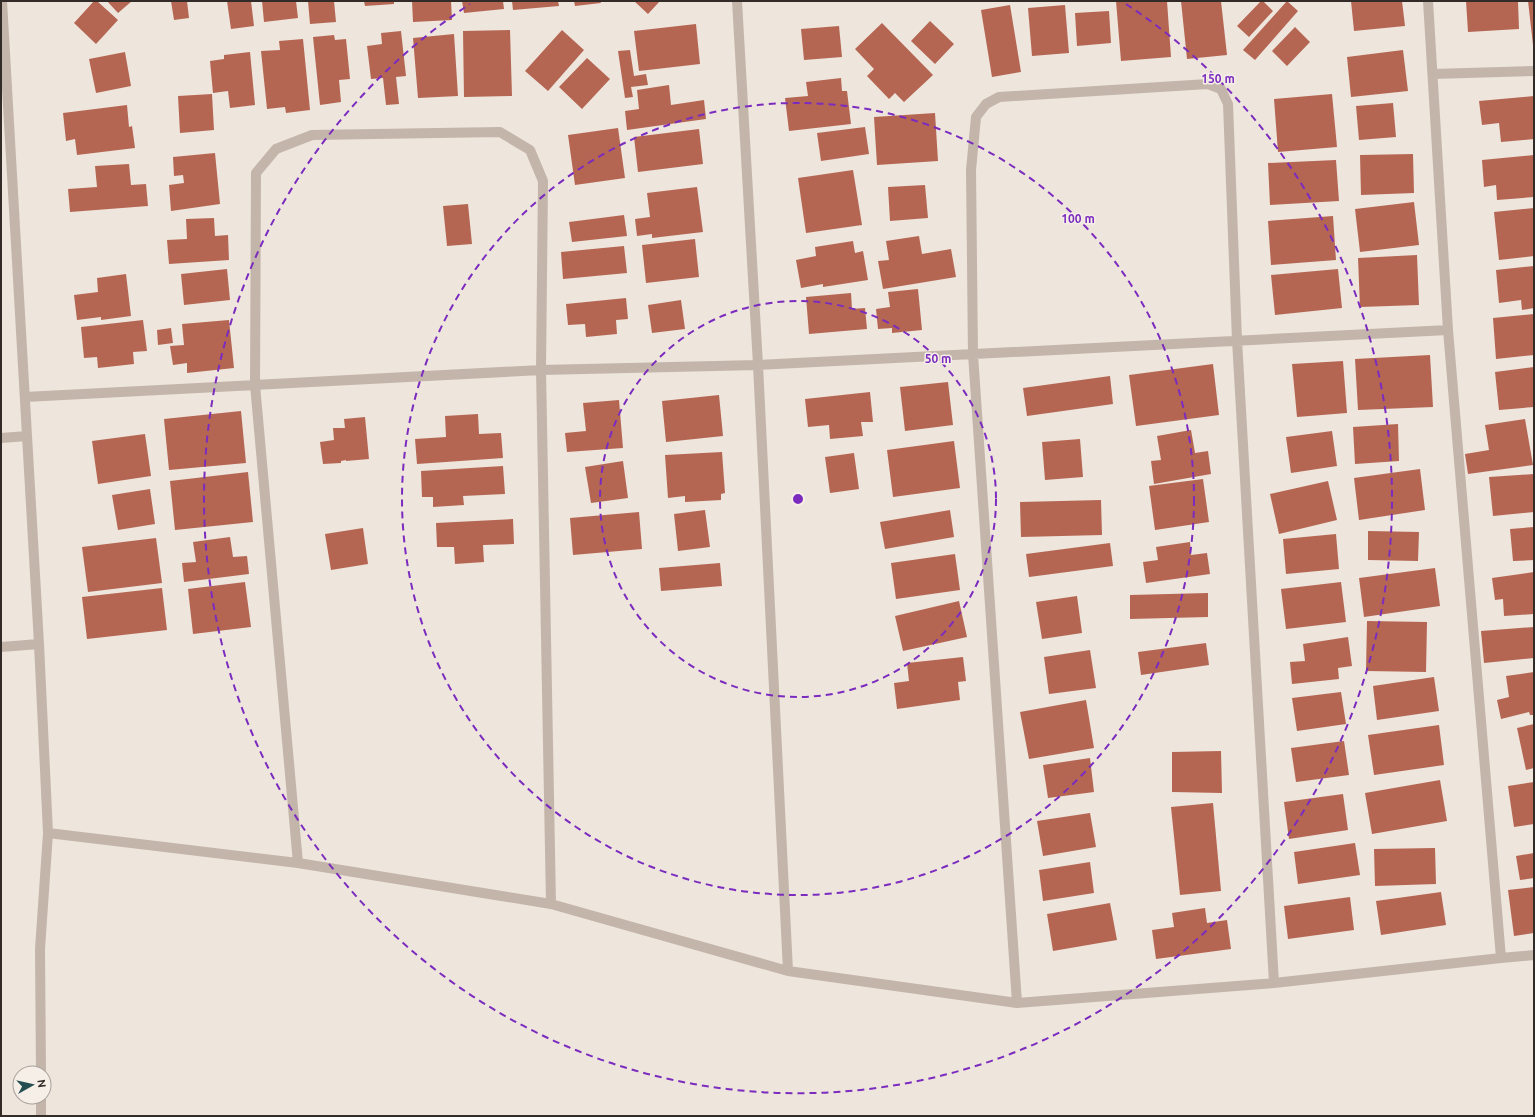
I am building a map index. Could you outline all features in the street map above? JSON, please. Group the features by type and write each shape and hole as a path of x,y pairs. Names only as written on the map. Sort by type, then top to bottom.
{"street":[{"path":"2,1 39,644 48,833 40,949 41,1065"},
{"path":"737,1 758,365 788,971"},
{"path":"1428,1 1448,330 1501,958"},
{"path":"1433,74 1534,71"},
{"path":"1017,1003 973,354 971,170 976,117 986,104 999,97 1208,84 1221,89 1228,104 1237,340 1274,983"},
{"path":"298,862 255,385 256,172 276,149 312,135 500,132 530,150 543,181 541,370 551,904"},
{"path":"25,397 541,370 758,365 1448,330"},
{"path":"1,438 27,436"},
{"path":"1,647 39,644"},
{"path":"48,833 298,862 551,904 788,971 1017,1003 1274,983 1534,955"},
{"path":"41,1105 41,1116"}],"building":[{"path":"94,1 97,1 118,20 96,44 74,23"},
{"path":"107,1 132,1 118,13"},
{"path":"171,1 187,1 189,18 174,20"},
{"path":"227,1 251,1 254,26 231,29"},
{"path":"262,1 296,1 298,18 264,22"},
{"path":"308,1 334,1 336,22 310,24"},
{"path":"364,1 394,1 394,4 365,6"},
{"path":"412,1 451,1 452,20 413,22"},
{"path":"462,1 503,1 504,9 464,13"},
{"path":"512,1 558,1 559,6 513,10"},
{"path":"574,1 600,1 601,3 575,6"},
{"path":"634,1 660,1 648,14"},
{"path":"1116,1 1167,1 1171,57 1121,61"},
{"path":"1181,1 1221,1 1227,55 1187,59"},
{"path":"1261,1 1263,1 1273,11 1249,37 1237,26"},
{"path":"1287,1 1298,11 1255,60 1243,50"},
{"path":"1351,1 1402,1 1405,26 1354,31"},
{"path":"1466,1 1518,1 1519,29 1468,32"},
{"path":"1528,1 1534,1 1534,45 1533,45"},
{"path":"1010,5 1021,72 992,77 981,10"},
{"path":"1065,5 1069,53 1032,56 1028,8"},
{"path":"1109,11 1111,43 1077,46 1075,13"},
{"path":"930,21 954,44 935,64 911,41"},
{"path":"882,23 933,75 904,102 895,93 889,99 867,76 874,69 855,49"},
{"path":"696,24 700,64 639,71 634,31"},
{"path":"839,26 842,57 804,60 801,29"},
{"path":"1295,27 1310,42 1287,66 1272,51"},
{"path":"510,30 512,96 464,97 463,31"},
{"path":"562,30 584,50 548,91 525,71"},
{"path":"401,31 406,76 396,77 399,104 386,105 383,78 371,79 367,46 382,44 381,33"},
{"path":"454,34 458,96 418,98 413,38"},
{"path":"334,35 335,40 346,39 350,79 339,80 341,102 320,105 313,37"},
{"path":"303,39 310,110 286,113 285,107 267,109 261,51 280,50 279,41"},
{"path":"630,50 634,76 646,74 648,85 631,87 633,97 625,98 618,51"},
{"path":"1403,50 1408,91 1351,97 1347,57"},
{"path":"125,52 131,86 96,93 89,59"},
{"path":"250,52 255,105 230,108 228,91 213,93 210,61 224,59 224,55"},
{"path":"587,58 610,79 582,109 559,87"},
{"path":"841,78 842,91 847,91 851,124 789,131 785,98 808,96 806,82"},
{"path":"669,85 671,105 704,100 706,119 627,130 625,111 639,109 637,90"},
{"path":"212,94 214,130 180,133 178,96"},
{"path":"1332,94 1337,147 1278,152 1274,99"},
{"path":"1534,96 1534,139 1501,142 1499,123 1482,125 1479,101"},
{"path":"1393,103 1396,137 1359,140 1356,106"},
{"path":"127,105 129,127 132,126 135,148 77,155 75,139 66,141 63,113"},
{"path":"935,113 938,161 877,165 874,117"},
{"path":"865,127 869,154 821,161 817,133"},
{"path":"618,128 625,178 575,185 568,135"},
{"path":"699,129 703,164 638,172 634,137"},
{"path":"215,153 220,204 171,211 169,185 184,183 183,175 174,176 173,157"},
{"path":"1413,154 1414,193 1361,195 1360,155"},
{"path":"1534,155 1534,197 1497,200 1496,185 1484,187 1482,160"},
{"path":"1336,160 1339,201 1270,205 1268,163"},
{"path":"129,164 131,185 146,184 148,206 70,212 68,189 97,187 95,166"},
{"path":"853,170 862,225 806,233 798,178"},
{"path":"925,185 928,218 890,221 888,187"},
{"path":"697,187 703,232 652,238 652,234 637,236 635,219 650,217 647,193"},
{"path":"1414,202 1419,245 1360,252 1355,209"},
{"path":"468,204 472,244 447,246 443,206"},
{"path":"1534,208 1534,256 1499,260 1494,212"},
{"path":"624,215 627,236 572,242 569,222"},
{"path":"1333,216 1336,260 1271,265 1268,221"},
{"path":"214,218 215,236 228,235 229,260 169,264 167,240 187,239 186,219"},
{"path":"919,236 922,254 951,249 956,277 883,289 878,261 889,260 886,241"},
{"path":"695,239 699,277 646,283 642,245"},
{"path":"853,241 855,253 863,251 868,280 823,287 823,284 801,288 796,260 816,256 815,247"},
{"path":"624,246 627,273 563,279 561,252"},
{"path":"1417,255 1419,305 1360,307 1358,258"},
{"path":"1534,266 1534,308 1522,310 1521,300 1499,303 1496,270"},
{"path":"227,269 230,300 184,305 181,274"},
{"path":"1338,269 1342,308 1275,315 1271,275"},
{"path":"126,274 131,316 101,320 101,317 77,320 74,295 98,292 97,278"},
{"path":"918,289 922,330 892,333 892,328 878,329 876,309 890,307 888,292"},
{"path":"851,293 852,309 865,308 867,329 809,334 806,297"},
{"path":"626,298 628,319 616,320 617,334 586,337 585,324 568,325 566,304"},
{"path":"681,300 685,329 652,333 648,305"},
{"path":"1534,314 1534,355 1496,359 1493,318"},
{"path":"143,320 147,351 133,352 134,364 98,368 97,357 84,358 81,327"},
{"path":"229,320 234,368 187,373 187,363 173,365 170,346 184,345 182,324"},
{"path":"171,328 173,343 158,345 157,330"},
{"path":"1430,355 1433,407 1358,410 1355,359"},
{"path":"1343,361 1347,413 1297,417 1292,364"},
{"path":"1213,364 1219,415 1136,426 1129,375"},
{"path":"1534,367 1534,407 1499,410 1495,372"},
{"path":"1110,376 1113,404 1027,416 1023,388"},
{"path":"948,382 953,425 905,431 900,387"},
{"path":"870,392 873,422 861,422 863,436 830,439 829,425 808,427 805,399"},
{"path":"719,395 723,436 666,442 662,401"},
{"path":"619,400 623,448 567,452 565,433 586,431 583,403"},
{"path":"241,411 246,463 169,470 164,419"},
{"path":"478,414 479,434 501,433 503,458 417,464 415,439 446,437 445,416"},
{"path":"365,417 369,459 346,460 341,461 341,463 323,464 320,442 334,440 333,428 345,428 344,419"},
{"path":"1525,419 1533,465 1468,474 1465,454 1489,450 1485,425"},
{"path":"1398,424 1399,461 1355,464 1353,427"},
{"path":"1191,430 1195,453 1208,451 1211,474 1154,484 1151,461 1161,460 1157,436"},
{"path":"1332,431 1337,466 1291,473 1286,437"},
{"path":"145,434 151,476 98,484 92,441"},
{"path":"1080,439 1083,477 1045,480 1042,442"},
{"path":"954,441 960,488 893,497 887,450"},
{"path":"722,452 725,493 721,494 721,500 685,502 685,496 668,498 665,455"},
{"path":"854,453 859,489 830,493 825,457"},
{"path":"623,461 628,498 591,503 585,467"},
{"path":"503,466 505,494 463,496 464,505 433,507 433,497 422,497 421,471"},
{"path":"1420,469 1425,510 1359,520 1354,478"},
{"path":"248,472 253,522 175,530 170,481"},
{"path":"1534,474 1534,512 1493,516 1489,477"},
{"path":"1203,479 1209,522 1155,530 1149,486"},
{"path":"1328,481 1337,520 1279,534 1270,494"},
{"path":"150,489 155,524 118,530 112,495"},
{"path":"1101,500 1102,535 1021,537 1020,502"},
{"path":"705,510 710,547 678,551 674,514"},
{"path":"950,510 954,537 885,549 880,522"},
{"path":"639,512 642,549 573,555 570,518"},
{"path":"513,519 514,544 483,545 484,562 455,564 454,547 437,547 436,523"},
{"path":"1534,527 1534,560 1513,561 1510,529"},
{"path":"363,528 368,564 331,570 325,534"},
{"path":"1368,531 1419,532 1418,561 1368,560"},
{"path":"1336,534 1339,569 1286,574 1283,539"},
{"path":"230,537 233,557 247,556 249,574 184,582 182,563 196,562 193,542"},
{"path":"156,538 162,583 88,592 82,547"},
{"path":"1190,542 1191,555 1207,553 1210,574 1146,583 1143,562 1158,560 1156,547"},
{"path":"1110,543 1113,566 1029,577 1026,554"},
{"path":"955,554 960,590 896,599 891,563"},
{"path":"720,563 722,586 661,591 659,568"},
{"path":"1435,568 1440,606 1364,617 1359,578"},
{"path":"1534,572 1534,614 1504,616 1503,599 1495,600 1492,578"},
{"path":"245,582 251,627 193,634 188,589"},
{"path":"1341,582 1346,622 1286,629 1281,589"},
{"path":"162,588 167,630 87,639 82,597"},
{"path":"1208,593 1208,617 1130,619 1130,595"},
{"path":"1077,596 1082,633 1042,639 1036,602"},
{"path":"959,601 967,637 903,651 895,616"},
{"path":"1367,621 1427,622 1426,672 1366,671"},
{"path":"1534,627 1534,658 1484,663 1481,631"},
{"path":"1348,637 1352,666 1338,668 1339,679 1292,684 1290,662 1305,661 1303,644"},
{"path":"1206,643 1209,665 1141,675 1138,652"},
{"path":"1090,650 1096,688 1049,694 1044,657"},
{"path":"963,657 966,681 958,682 960,700 897,709 894,683 909,681 907,663"},
{"path":"1534,672 1534,715 1530,715 1529,712 1501,719 1497,700 1509,697 1506,676"},
{"path":"1434,677 1439,711 1377,720 1373,686"},
{"path":"1341,692 1346,724 1297,731 1292,698"},
{"path":"1086,700 1094,748 1029,759 1020,712"},
{"path":"1534,724 1534,768 1526,770 1517,728"},
{"path":"1439,725 1444,765 1374,775 1368,735"},
{"path":"1344,741 1349,775 1296,782 1291,748"},
{"path":"1221,751 1222,793 1172,792 1172,752"},
{"path":"1090,758 1094,792 1048,798 1043,765"},
{"path":"1440,780 1447,821 1372,834 1365,793"},
{"path":"1534,782 1534,824 1514,827 1508,786"},
{"path":"1343,794 1348,830 1289,839 1284,802"},
{"path":"1213,803 1221,891 1180,895 1171,807"},
{"path":"1090,813 1096,847 1043,856 1037,821"},
{"path":"1355,843 1360,875 1298,884 1294,852"},
{"path":"1435,848 1436,884 1375,886 1374,849"},
{"path":"1534,853 1534,878 1520,880 1516,856"},
{"path":"1090,862 1094,893 1043,901 1039,870"},
{"path":"1534,887 1534,933 1514,936 1508,890"},
{"path":"1441,892 1446,925 1381,935 1376,901"},
{"path":"1350,897 1354,930 1288,939 1284,906"},
{"path":"1110,903 1117,940 1053,951 1047,914"},
{"path":"1205,908 1207,923 1227,920 1231,949 1156,959 1152,930 1174,927 1172,913"}]}
